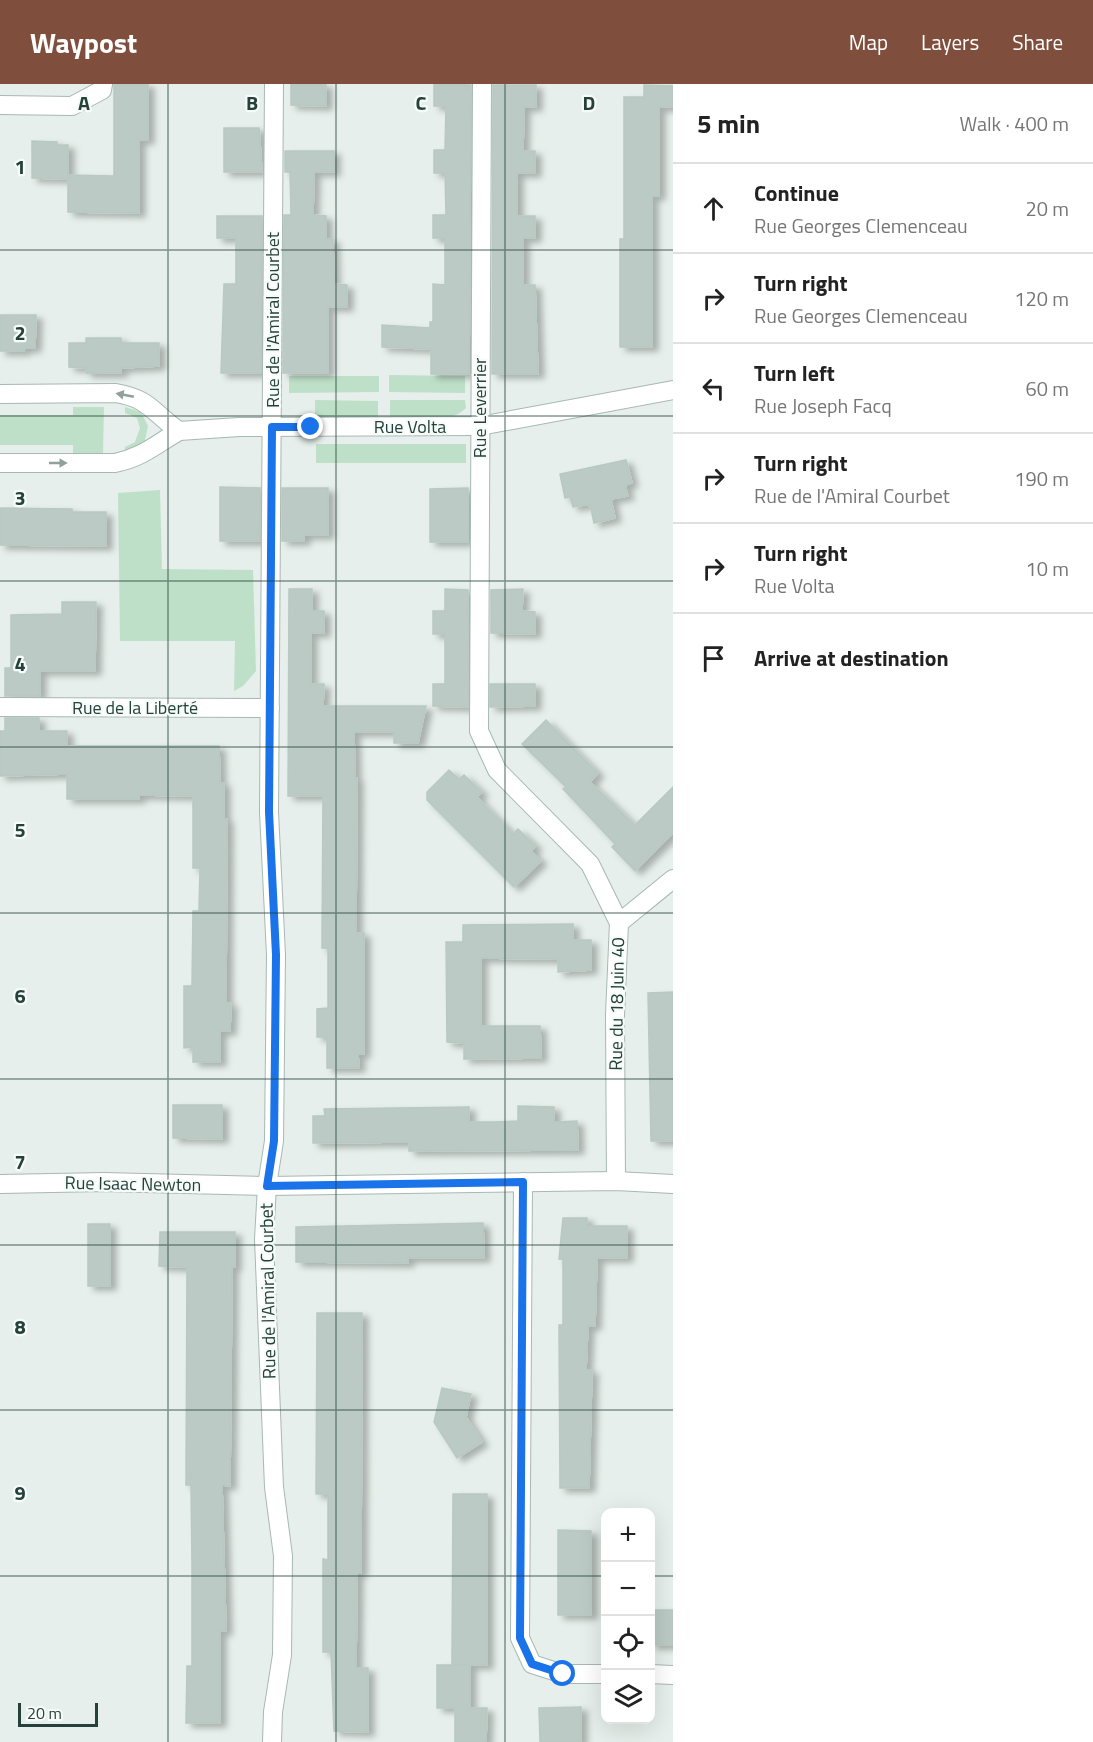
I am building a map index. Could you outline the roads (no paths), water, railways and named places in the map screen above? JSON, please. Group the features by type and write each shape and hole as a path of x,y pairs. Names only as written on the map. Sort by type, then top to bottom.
{"street":[{"path":"0,105 72,106 102,90 103,84"},
{"name":"Rue de l'Amiral Courbet","path":"272,1742 273,1712 282,1655 283,1556 274,1487 264,1239 267,1186 274,1141 276,955 269,812 274,84"},
{"name":"Rue Leverrier","path":"479,732 482,84"},
{"name":"Rue Volta","path":"179,430 480,426 673,390"},
{"path":"0,394 116,393 134,396 146,401 179,430 145,455 123,461 0,463"},
{"name":"Rue de la Liberté","path":"0,707 270,708"},
{"name":"Rue du 18 Juin 40","path":"479,732 497,770 590,864 619,923 615,1015 616,1181"},
{"path":"619,923 673,879"},
{"name":"Rue Isaac Newton","path":"0,1184 104,1182 267,1186 616,1181 673,1184"},
{"path":"523,1182 520,1638 532,1664 563,1674 601,1674"},
{"path":"655,1674 673,1675"}]}
